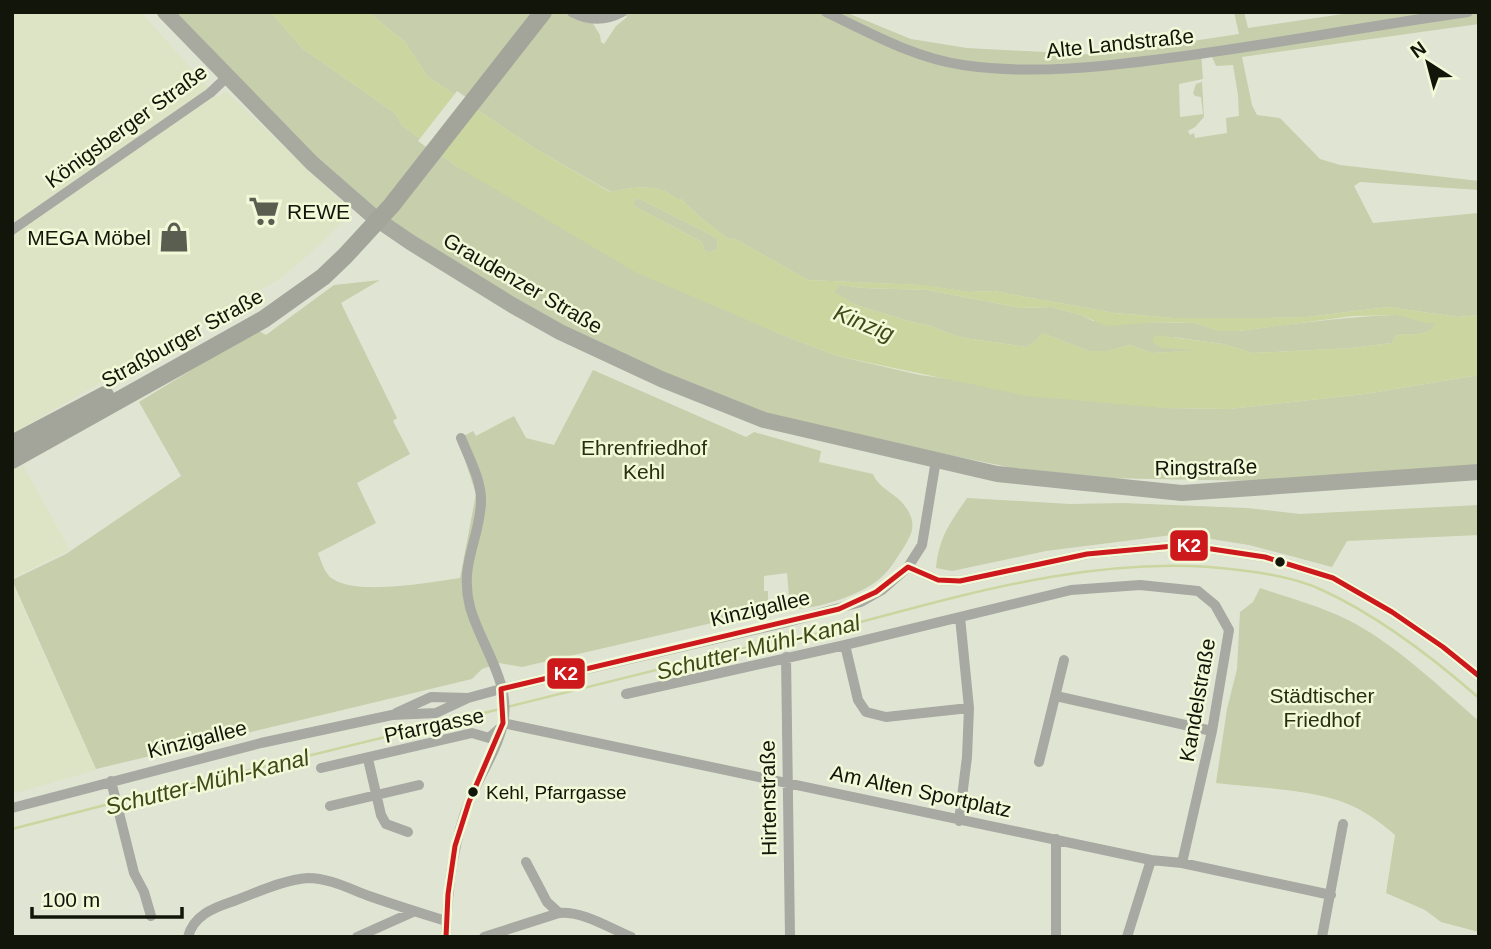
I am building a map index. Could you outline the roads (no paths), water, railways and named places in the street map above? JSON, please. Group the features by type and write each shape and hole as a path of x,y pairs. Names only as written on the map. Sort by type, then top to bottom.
{"highway":[{"path":"358,235 533,17"},
{"name":"Straßburger Straße","path":"12,444 282,294 358,235"},
{"name":"Straßburger Straße","path":"12,460 282,308 323,277 358,235"}],"main road":[{"name":"Graudenzer Straße","path":"165,12 312,163 375,218 512,305 560,332 662,379 773,423 936,460"},
{"name":"Ringstraße","path":"936,460 998,474 1182,493 1479,472"}],"street":[{"path":"572,12 589,19 612,17 622,12"},
{"name":"Alte Landstraße","path":"825,12 913,53 962,65 1035,71 1201,54 1468,12"},
{"name":"Königsberger Straße","path":"12,230 200,100 227,77"},
{"path":"461,438 475,471 481,495 480,516 468,564 468,595 474,619 501,689"},
{"name":"Kinzigallee","path":"12,808 261,743 392,715 436,713 468,698 501,689 861,602 882,590 908,567 925,536 936,460"},
{"path":"908,567 938,579 960,581 1087,554 1185,545 1265,557 1333,578 1392,612 1479,676"},
{"name":"Kandelstraße","path":"626,694 1076,589 1140,585 1198,591 1215,605 1229,630 1212,731 1182,863"},
{"path":"959,821 967,757 969,708 960,617"},
{"path":"845,645 858,700 866,712 886,717 969,708"},
{"name":"Hirtenstraße","path":"786,657 790,937"},
{"path":"1040,762 1064,660"},
{"name":"Pfarrgasse","path":"446,937 455,846 469,802 503,723 501,689"},
{"path":"1056,696 1212,731"},
{"name":"Kinzigallee","path":"392,715 432,697 468,698"},
{"name":"Pfarrgasse","path":"321,768 472,733 489,738 494,736 503,723"},
{"name":"Am Alten Sportplatz","path":"503,723 959,821 1152,860 1182,863 1331,895"},
{"name":"Pfarrgasse","path":"368,759 386,824 408,832"},
{"path":"111,780 134,873 144,892 151,915"},
{"path":"330,806 419,785"},
{"path":"1322,937 1343,824"},
{"path":"1056,839 1056,937"},
{"path":"1126,937 1152,860"},
{"path":"526,862 547,901 559,913"},
{"path":"188,937 198,918 213,908 306,878 327,880 413,912 446,920"},
{"path":"357,937 413,912"},
{"path":"484,937 569,912 631,937"}],"water":[{"name":"Kinzig","path":"271,12 368,12 405,42 427,76 534,148 610,192 654,188 681,199 730,240 733,238 808,280 923,285 969,292 993,291 1115,313 1173,318 1307,317 1388,307 1458,317 1479,315 1479,375 1365,394 1230,409 1164,408 1027,396 837,356 635,272 456,166 402,125 395,113 302,48","holes":["638,198 715,237 718,241 717,249 709,253 704,250 702,242 634,206 634,200","840,285 928,290 1020,308 1051,307 1081,315 1106,326 1161,322 1195,323 1220,331 1239,331 1353,316 1398,315 1425,323 1436,323 1427,332 1396,336 1392,343 1352,348 1253,353 1223,344 1155,335 1152,342 1162,348 1196,350 1153,353 1130,345 1108,351 1089,351 1042,333 1026,347 958,337 928,325 856,305 834,292"]}],"waterway":[{"name":"Schutter-Mühl-Kanal","path":"507,707 1016,584 1128,567 1184,566 1271,574 1322,590 1364,612 1404,638 1479,698"},
{"name":"Schutter-Mühl-Kanal","path":"119,802 500,709"},
{"name":"Schutter-Mühl-Kanal","path":"12,829 113,803"}],"place":[{"name":"REWE","path":"264,211"},
{"name":"MEGA Möbel","path":"174,237"},
{"name":"Kehl, Pfarrgasse","path":"473,792"}],"park label":[{"name":"Ehrenfriedhof Kehl","path":"644,459"},
{"name":"Städtischer Friedhof","path":"1322,707"}]}
